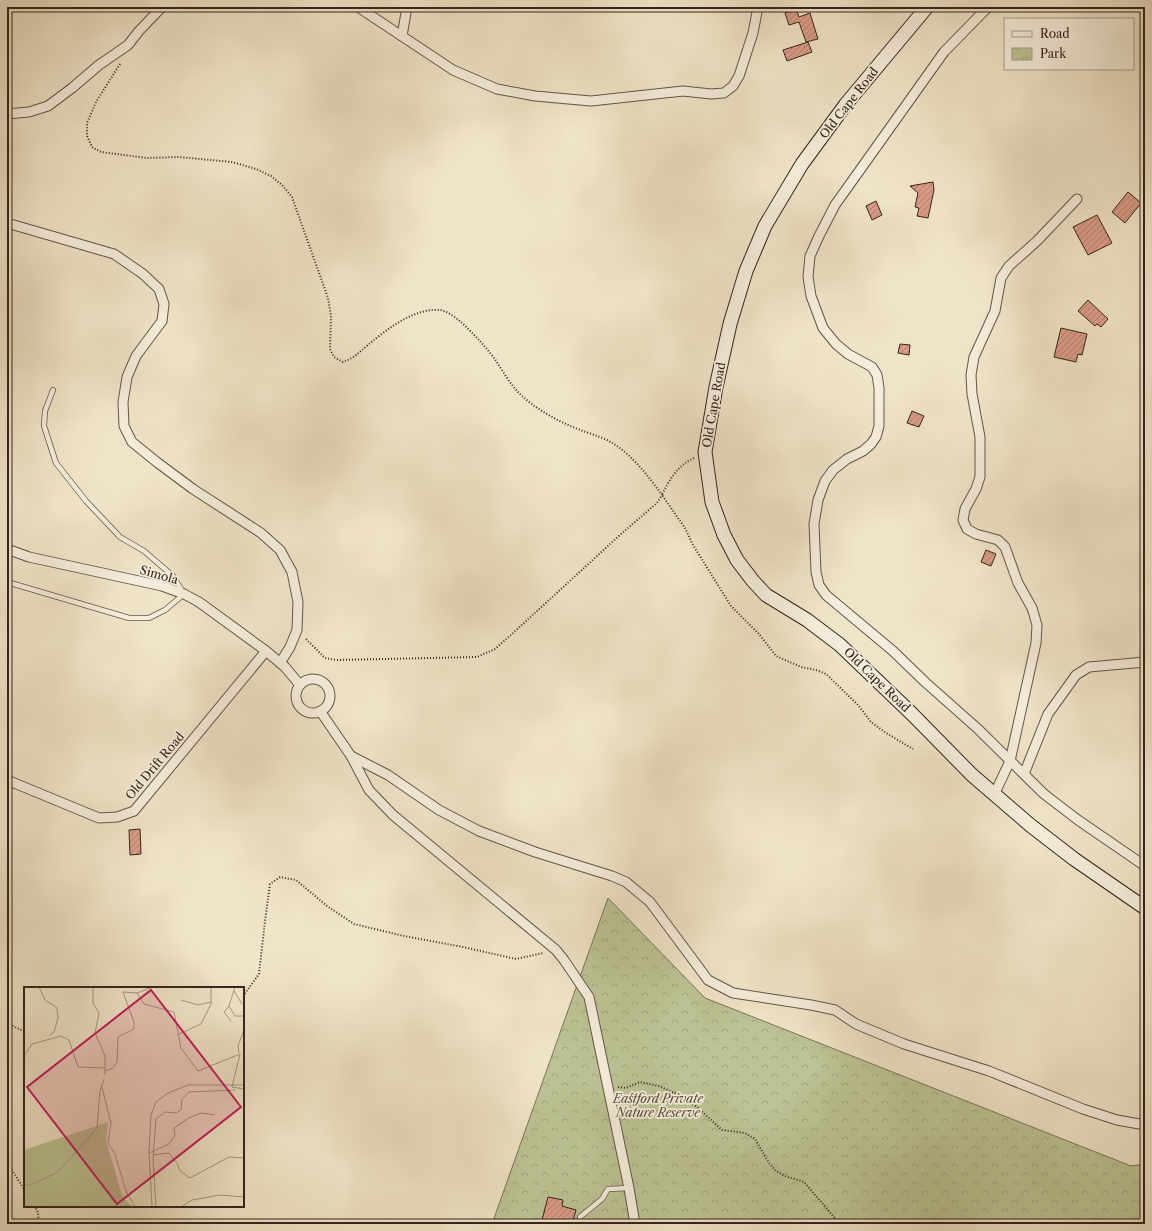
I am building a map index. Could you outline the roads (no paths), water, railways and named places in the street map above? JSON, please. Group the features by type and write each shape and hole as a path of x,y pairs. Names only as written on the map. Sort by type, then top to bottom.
{"street":[{"path":"7,114 29,112 48,106 128,44 162,7"},
{"path":"358,7 453,70 497,89 535,96 591,102 683,91 724,93 733,86 739,76 753,33 758,7"},
{"path":"402,36 407,7"},
{"name":"Old Cape Road","path":"927,7 846,104 806,158 765,226 746,271 730,324 716,387 705,452 712,502 724,535 737,560 766,595 806,620 840,645 994,795 1030,825 1074,859 1145,908"},
{"path":"988,7 944,52 835,205 810,256 808,277 811,296 822,328 836,344 848,354 872,367 877,375 879,388 879,426 876,437 863,451 847,459 833,470 825,481 818,500 814,524 816,572 819,585 826,595 893,651 1044,794 1078,820 1145,866"},
{"path":"994,795 1010,761 1036,643 1037,625 1032,608 1018,583 1005,547 998,540 976,534 967,529 963,520 965,509 976,489 980,477 980,437 972,394 971,375 974,357 995,311 1001,278 1009,266 1037,241 1077,199"},
{"path":"7,223 114,254 143,274 159,288 164,304 162,321 136,356 127,376 123,402 124,426 132,442 158,463 193,489 261,533 280,550 292,572 298,602 297,630 283,665"},
{"name":"Simola","path":"7,548 29,557 162,586 184,594 204,606 266,650 283,665 300,685"},
{"name":"Old Drift Road","path":"7,780 99,818 117,817 134,811 266,650"},
{"path":"1024,774 1048,714 1076,675 1089,667 1145,662"},
{"path":"312,679 318,680 324,683 328,688 330,695 328,702 320,711 314,713 307,712 301,708 298,703 296,697 297,690 305,681 312,679"},
{"path":"320,711 351,756 369,790 393,814 556,950 589,997 629,1188 635,1224"},
{"path":"351,756 388,775 439,810 479,831 535,852 612,876 626,882 650,902 708,980 733,993 811,1004 835,1010 856,1024 904,1044 989,1071 1083,1109 1117,1120 1145,1125"}],"lane":[{"path":"7,582 129,618 149,618 165,610 184,594 173,576 144,551 120,536 86,501 56,463 44,426 45,411 53,390"},
{"path":"580,1217 602,1199 608,1189 629,1188"}],"park label":[{"name":"Eastford Private Nature Reserve","path":"658,1106"}]}
